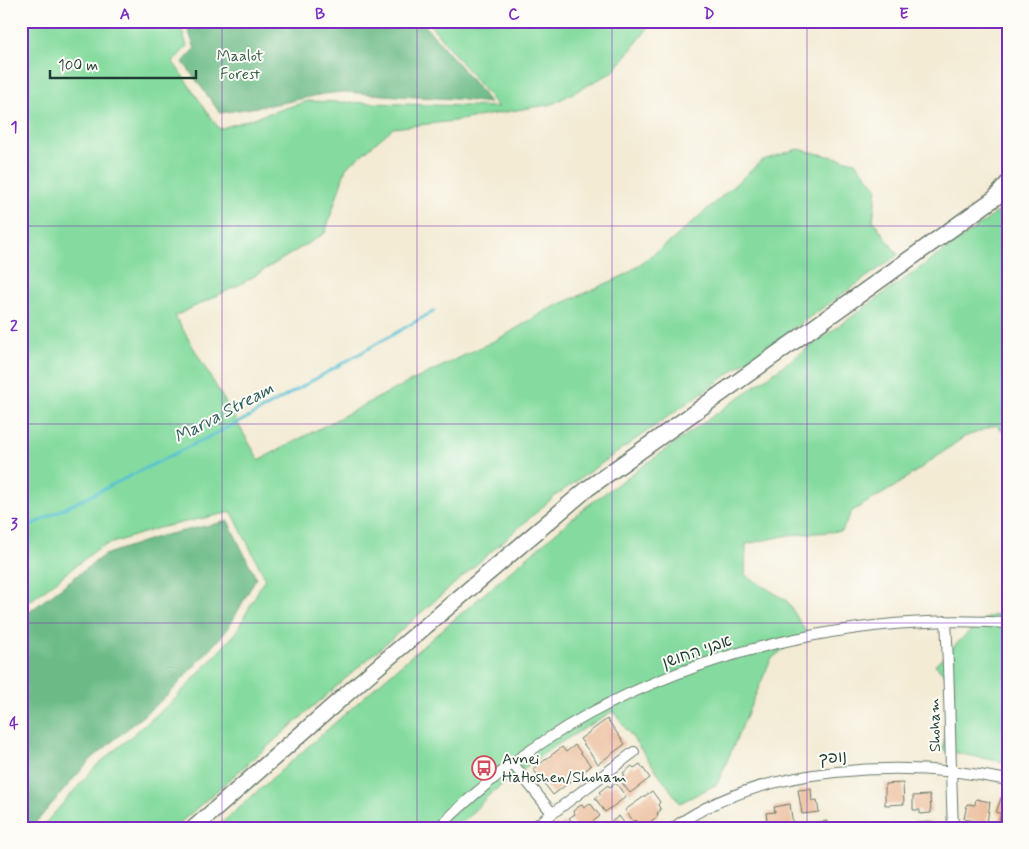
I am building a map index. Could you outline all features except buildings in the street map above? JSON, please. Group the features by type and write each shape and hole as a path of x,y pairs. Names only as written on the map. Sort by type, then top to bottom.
{"main road":[{"path":"194,828 374,670 587,488 995,198 1008,184"}],"street":[{"name":"אבני החושן","path":"438,828 513,764 556,734 606,705 662,680 700,666 738,653 778,643 860,627 946,621 1008,623"},
{"name":"Shoham","path":"946,621 950,682 953,828"},
{"path":"533,828 634,752"},
{"path":"513,764 552,814"},
{"name":"נופך","path":"672,828 703,809 726,798 751,789 795,778 866,770 900,769 951,771 1008,780"}],"green space":[{"path":"21,21 179,21 187,46 173,62 219,129 308,101 498,107 427,21 651,21 645,32 613,72 552,104 454,121 393,128 346,168 325,233 241,284 175,316 259,460 389,392 504,336 545,311 625,275 671,241 763,160 798,149 855,162 877,188 873,220 898,255 555,496 174,828 41,828 95,767 175,699 235,634 265,578 232,512 158,528 100,547 21,608"},
{"name":"Maalot Forest","path":"185,21 421,21 490,103 344,92 323,94 220,113 183,62 195,49"},
{"path":"1008,205 1008,436 996,425 964,437 894,487 852,511 842,531 789,535 746,544 745,575 787,601 806,632 771,659 717,784 680,803 613,711 550,749 491,793 457,828 216,828 389,675 587,506"},
{"path":"228,521 256,578 228,629 170,693 89,761 31,828 21,828 21,618 104,555 160,536"},
{"path":"1008,611 1008,763 942,750 956,685 935,665 981,620"}],"waterway":[{"name":"Marva Stream","path":"21,530 249,417 434,311"}],"place":[{"name":"Avnei HaHoshen/Shoham","path":"484,768"}]}
